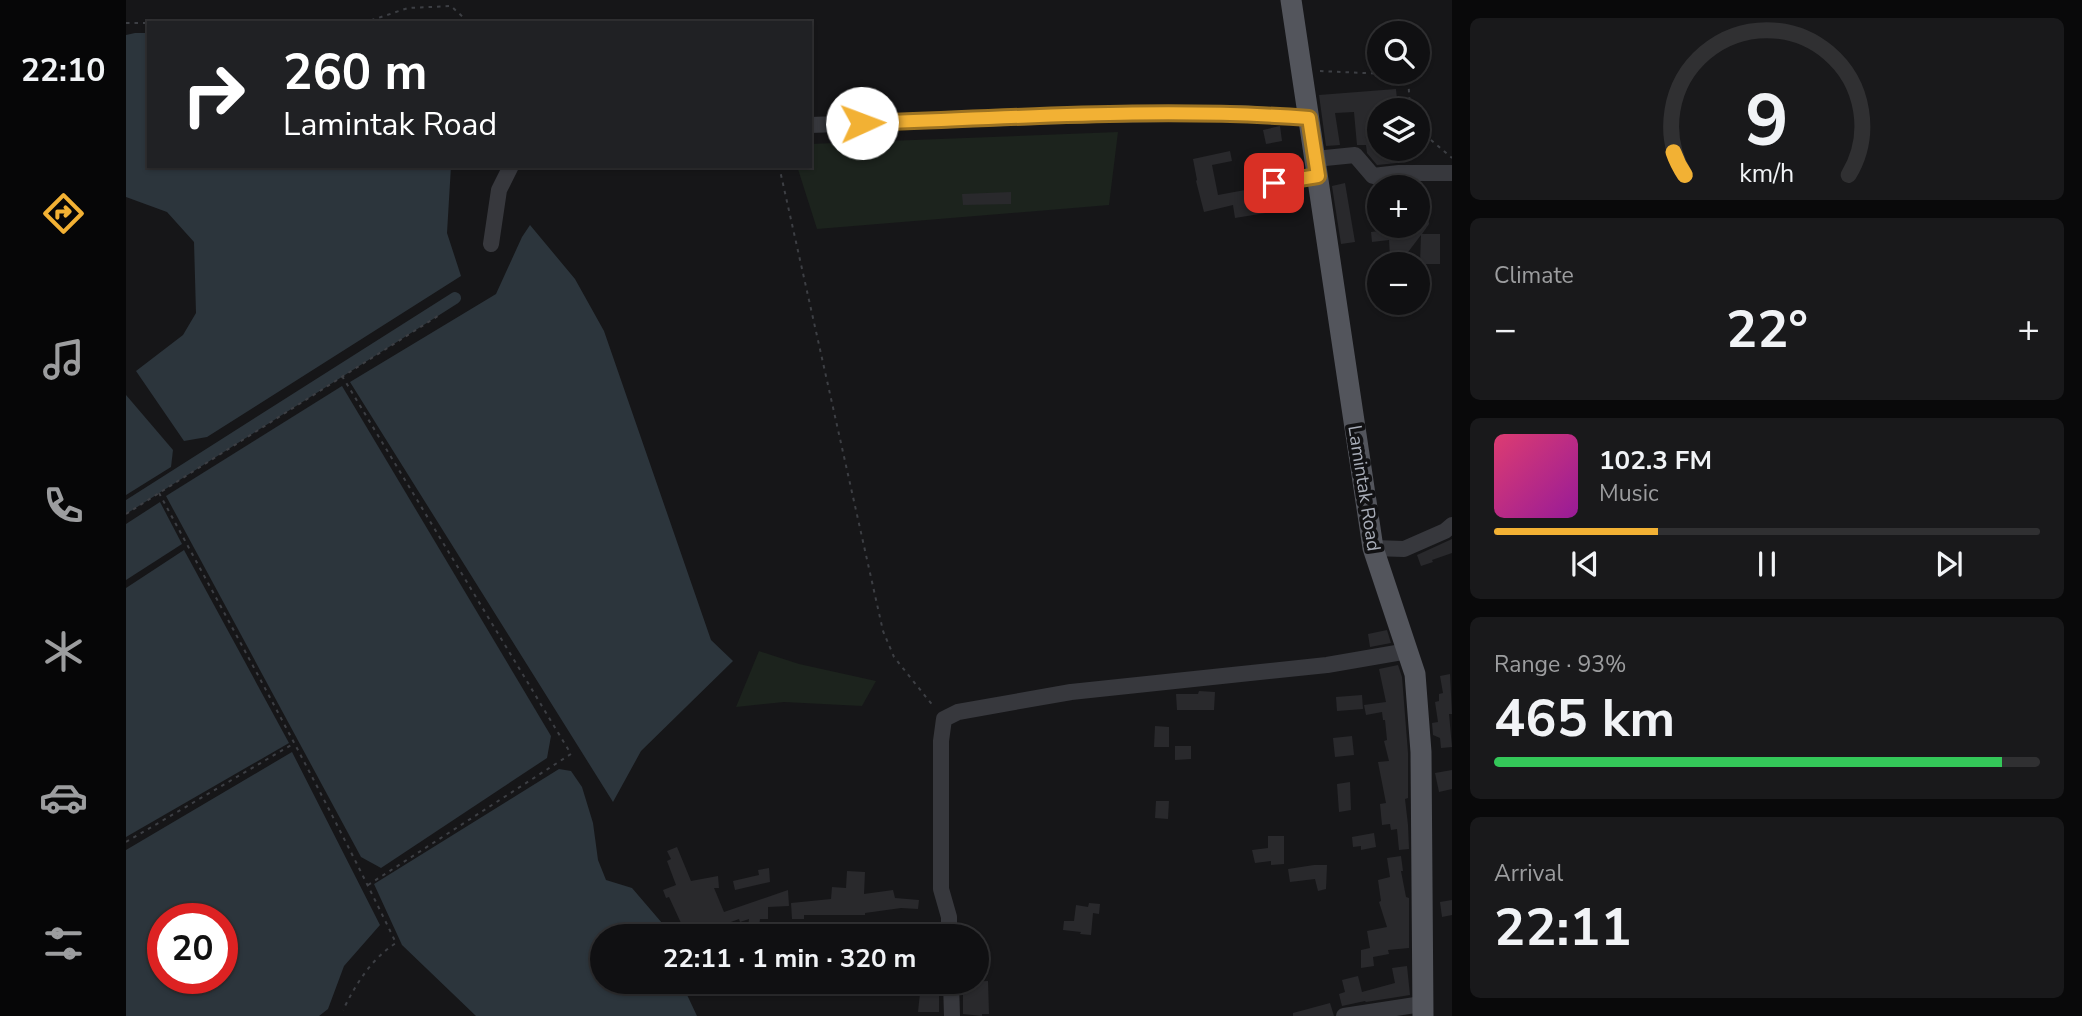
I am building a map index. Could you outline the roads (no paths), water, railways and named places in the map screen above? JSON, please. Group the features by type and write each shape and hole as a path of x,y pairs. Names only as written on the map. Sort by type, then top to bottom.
{"main road":[{"name":"Lamintak Road","path":"1291,0 1373,548 1415,674 1421,752 1422,1010"}],"street":[{"path":"812,125 1241,113 1309,118"},
{"path":"1274,183 1355,155 1373,176 1452,173"},
{"path":"491,244 499,190 510,168"},
{"path":"1373,548 1404,549 1445,531 1452,525"},
{"path":"948,924 941,889 941,741 944,719 958,712 1071,692 1327,666 1409,651"},
{"path":"951,994 952,1016"},
{"path":"1344,1016 1422,1010"}],"waterway":[{"path":"126,507 455,298"}]}
